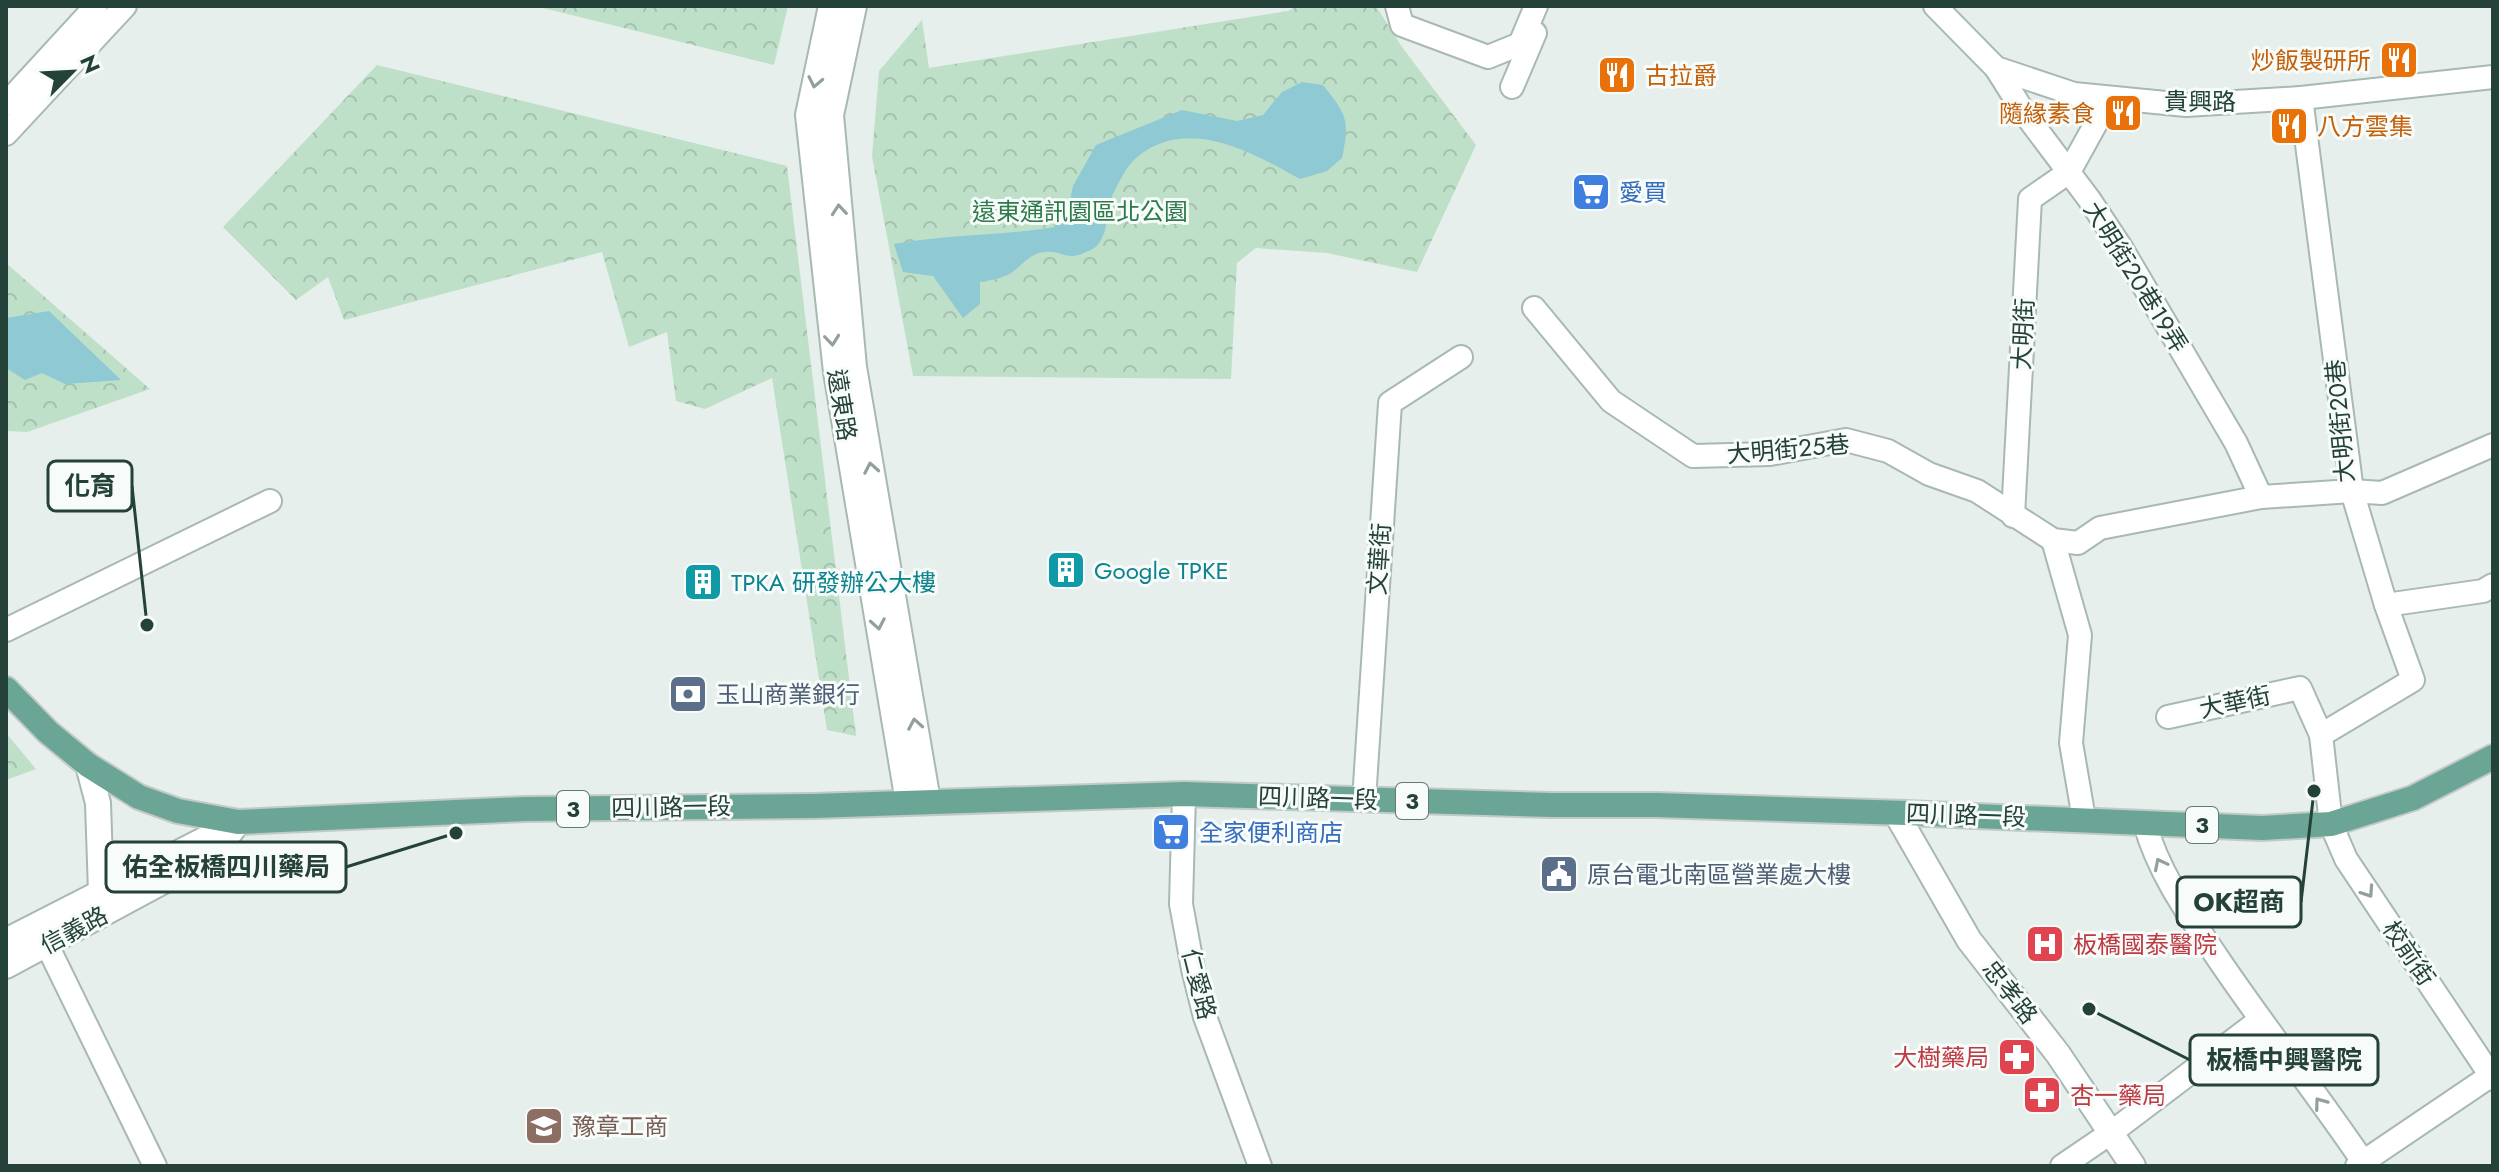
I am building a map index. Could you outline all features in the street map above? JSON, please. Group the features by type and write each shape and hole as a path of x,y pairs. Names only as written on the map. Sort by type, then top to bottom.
{"main road":[{"name":"3","path":"10,697 88,765"},
{"name":"四川路一段","path":"88,765 139,797 178,811 238,822 524,809 1184,794 1896,813 2262,828 2331,824 2413,798 2493,757"}],"street":[{"path":"6,104 96,6"},
{"path":"6,134 125,6"},
{"name":"遠東路","path":"831,6 808,115 836,372 918,802"},
{"name":"遠東路","path":"854,6 831,115 854,367 918,802"},
{"path":"1397,6 1402,25 1488,57 1520,44 1536,6"},
{"path":"1512,87 1547,6"},
{"name":"貴興路","path":"1935,6 1996,68 2074,94 2186,105 2301,98 2493,77"},
{"name":"大明街20巷19弄","path":"1996,68 2129,261 2236,443 2261,497"},
{"path":"2069,172 2110,98"},
{"name":"大明街20巷","path":"2053,540 2078,543 2100,528 2261,497 2352,491 2301,98"},
{"name":"大明街","path":"2013,516 2030,199 2069,172"},
{"name":"大明街25巷","path":"1534,308 1611,401 1693,456 1770,454 1846,440 1888,451 1929,474 1977,491 2053,540"},
{"name":"文華街","path":"1364,800 1390,403 1461,357"},
{"path":"2321,735 2413,680 2386,605 2352,491 2382,493 2493,445"},
{"path":"6,630 270,501"},
{"path":"2053,540 2080,635 2071,743 2084,819"},
{"path":"2386,605 2483,591 2493,585"},
{"name":"大華街","path":"2168,717 2300,688 2321,735 2331,824"},
{"path":"77,930 95,907 101,892 98,803 88,765"},
{"name":"仁愛路","path":"1184,794 1181,904 1193,969 1205,1017 1260,1166"},
{"name":"忠孝路","path":"1896,813 1969,940 2058,1054 2133,1166"},
{"name":"信義路","path":"6,941 238,822"},
{"name":"信義路","path":"6,966 214,854 238,822"},
{"path":"2145,824 2152,847 2178,900 2362,1164 2492,1076"},
{"name":"校前街","path":"2331,824 2346,859 2492,1076"},
{"path":"47,945 155,1166"},
{"path":"2062,1166 2260,1020"}],"green space":[{"path":"535,6 788,6 774,65"},
{"name":"遠東通訊園區北公園","path":"1297,6 1376,6 1402,47 1476,145 1417,272 1327,253 1256,248 1237,263 1231,379 913,376 872,156 879,71 922,20 929,68 1288,11"},
{"path":"377,65 787,166 856,736 827,730 772,378 705,409 676,401 667,332 629,347 602,252 344,320 328,277 296,300 223,227"},
{"path":"6,263 150,389 27,432 6,431"},
{"path":"6,733 36,769 6,780"}],"water":[{"path":"1302,82 1323,85 1344,118 1346,135 1342,158 1327,171 1300,179 1261,158 1219,142 1176,139 1156,145 1129,165 1113,194 1104,234 1097,246 1074,256 1040,253 1007,275 980,282 980,304 963,318 933,276 903,272 894,244 1055,227 1068,210 1073,186 1096,145 1182,110 1237,121 1263,115 1282,92"},
{"path":"49,311 121,380 65,384 42,373 25,380 6,368 6,318"}],"place":[{"name":"炒飯製研所","path":"2399,60"},
{"name":"古拉爵","path":"1617,75"},
{"name":"隨緣素食","path":"2123,113"},
{"name":"八方雲集","path":"2289,126"},
{"name":"愛買","path":"1591,192"},
{"name":"Google TPKE","path":"1066,570"},
{"name":"TPKA 研發辦公大樓","path":"703,582"},
{"name":"化育","path":"147,625"},
{"name":"玉山商業銀行","path":"688,694"},
{"name":"OK超商","path":"2314,791"},
{"name":"全家便利商店","path":"1171,832"},
{"name":"佑全板橋四川藥局","path":"456,833"},
{"name":"原台電北南區營業處大樓","path":"1559,874"},
{"name":"板橋國泰醫院","path":"2045,944"},
{"name":"板橋中興醫院","path":"2089,1009"},
{"name":"大樹藥局","path":"2017,1057"},
{"name":"杏一藥局","path":"2042,1095"},
{"name":"豫章工商","path":"544,1126"}]}
